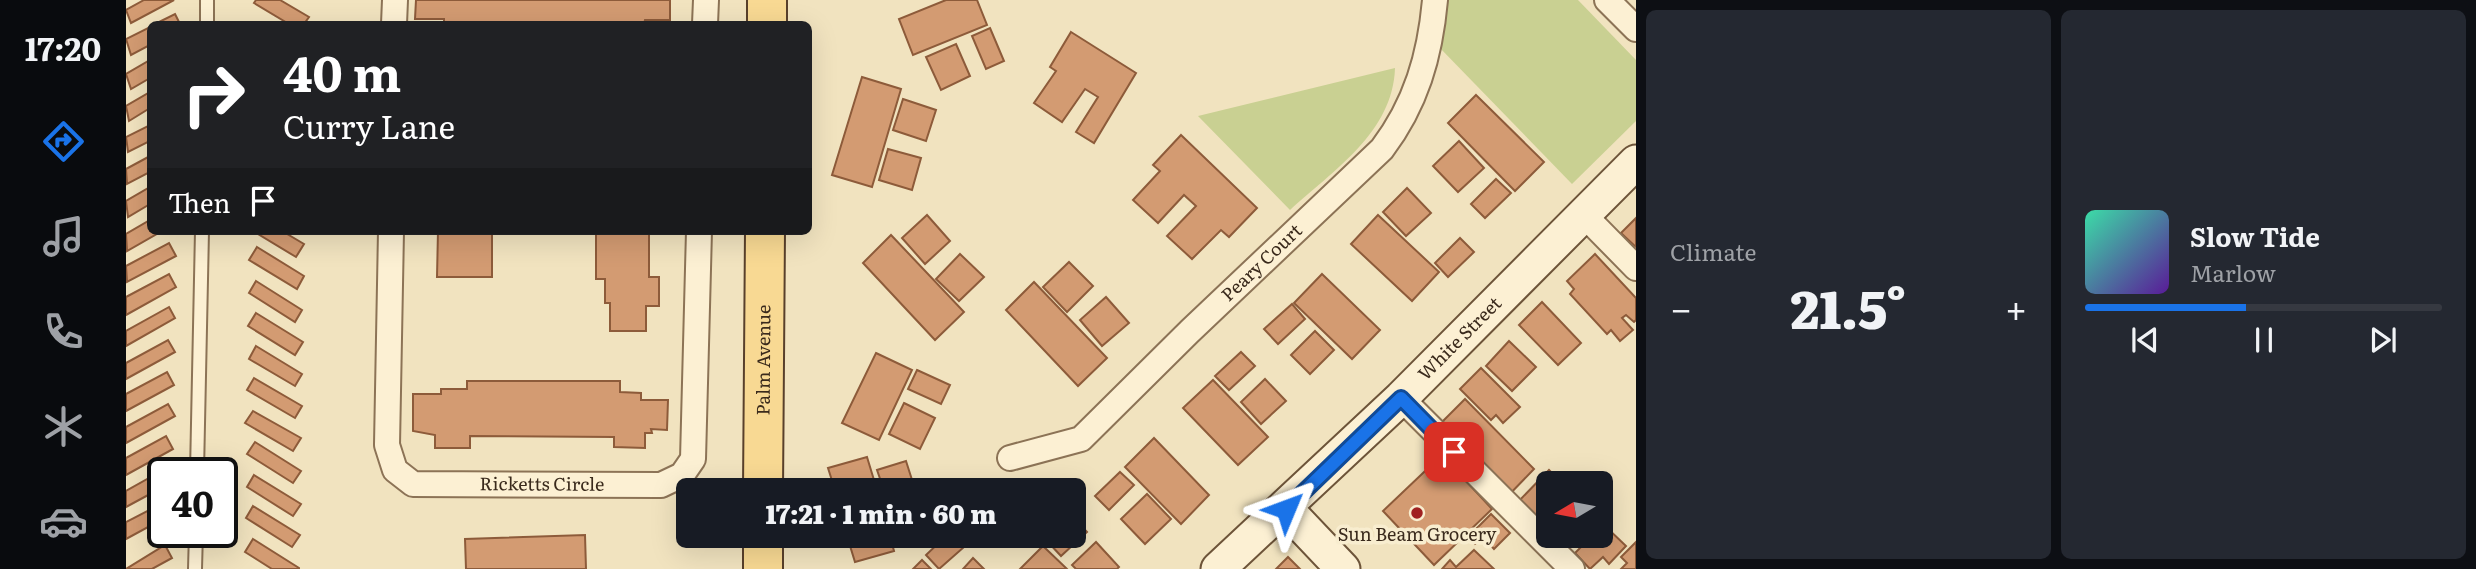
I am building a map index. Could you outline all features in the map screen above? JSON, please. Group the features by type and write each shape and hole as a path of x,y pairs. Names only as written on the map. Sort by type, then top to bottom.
{"main road":[{"path":"767,0 767,21"},
{"name":"Palm Avenue","path":"763,478 765,235"},
{"path":"763,548 763,569"}],"street":[{"path":"394,21 395,0"},
{"path":"705,21 706,0"},
{"name":"Peary Court","path":"1010,458 1082,439 1189,331 1382,149 1403,121 1423,73 1435,0"},
{"path":"1607,0 1636,29"},
{"name":"White Street","path":"1218,569 1286,509 1401,398 1636,162"},
{"path":"1583,214 1636,268"},
{"name":"Ricketts Circle","path":"391,235 387,445 395,470 413,484 661,485 682,475 693,459 699,235"},
{"path":"1401,398 1572,569"},
{"path":"1286,509 1343,569"}],"lane":[{"path":"207,0 207,21"},
{"path":"197,457 202,235"},
{"path":"195,569 196,548"}],"green space":[{"path":"1443,0 1578,0 1636,60 1636,121 1572,184 1439,47"},
{"path":"1395,68 1392,91 1384,112 1372,131 1342,164 1290,210 1198,116"}],"building":[{"path":"144,0 174,0 131,23 126,10"},
{"path":"256,0 280,0 309,17 306,21 284,21 254,3"},
{"path":"416,0 670,0 670,20 415,19"},
{"path":"946,0 977,0 987,25 913,55 899,19"},
{"path":"175,14 178,21 161,21"},
{"path":"147,28 147,47 131,55 126,39"},
{"path":"990,28 1004,61 986,69 972,36"},
{"path":"1071,32 1136,73 1094,143 1076,132 1098,97 1085,89 1062,122 1034,103 1056,71 1050,67"},
{"path":"956,44 970,76 941,90 926,57"},
{"path":"147,62 147,80 131,89 126,74"},
{"path":"862,77 901,89 872,187 832,175"},
{"path":"147,94 147,110 129,121 126,106"},
{"path":"1476,95 1544,162 1515,191 1448,123"},
{"path":"903,99 936,110 926,141 893,130"},
{"path":"147,126 147,142 128,152 126,137"},
{"path":"1181,135 1257,208 1229,237 1221,230 1192,259 1167,236 1196,206 1184,195 1158,223 1133,200 1160,171 1153,165"},
{"path":"1459,141 1484,168 1458,192 1433,166"},
{"path":"888,149 921,158 912,190 879,180"},
{"path":"147,158 147,174 127,184 126,169"},
{"path":"1496,179 1511,193 1485,218 1471,204"},
{"path":"1407,188 1431,213 1406,236 1383,212"},
{"path":"147,189 147,206 128,217 126,201"},
{"path":"927,215 950,241 925,264 902,238"},
{"path":"1378,215 1439,272 1412,301 1351,244"},
{"path":"1636,218 1636,247 1621,233"},
{"path":"147,222 147,235 155,235 127,251 126,234"},
{"path":"260,235 289,235 304,244 296,257"},
{"path":"438,235 492,235 492,277 437,277"},
{"path":"596,235 649,235 649,277 659,277 659,306 646,306 646,331 610,331 610,303 605,303 605,279 596,279"},
{"path":"891,235 964,312 935,340 863,263"},
{"path":"1460,238 1474,252 1448,277 1435,263"},
{"path":"169,243 176,256 127,282 126,266"},
{"path":"257,247 304,276 297,289 249,260"},
{"path":"960,254 984,277 959,301 936,279"},
{"path":"1595,254 1636,298 1636,320 1634,322 1626,315 1622,318 1633,330 1620,341 1611,330 1607,334 1570,294 1574,289 1567,281"},
{"path":"1069,262 1093,286 1067,312 1043,287"},
{"path":"169,274 176,287 126,315 126,297"},
{"path":"1322,274 1380,330 1352,359 1294,303"},
{"path":"256,281 302,310 295,322 249,293"},
{"path":"1034,282 1107,358 1078,386 1006,310"},
{"path":"1106,297 1129,323 1102,346 1080,320"},
{"path":"1542,302 1581,343 1558,365 1519,325"},
{"path":"1292,304 1305,319 1278,344 1264,329"},
{"path":"169,307 175,318 126,346 126,331"},
{"path":"256,313 303,342 295,355 248,326"},
{"path":"1315,331 1334,350 1310,374 1291,355"},
{"path":"168,340 175,352 126,379 126,363"},
{"path":"1509,341 1536,367 1512,391 1486,366"},
{"path":"256,346 302,374 295,386 249,359"},
{"path":"1241,352 1255,366 1229,390 1215,376"},
{"path":"876,353 912,370 879,440 842,423"},
{"path":"1481,368 1520,407 1503,423 1496,415 1491,420 1460,389"},
{"path":"917,370 950,385 941,404 908,389"},
{"path":"167,372 174,385 126,411 126,394"},
{"path":"254,378 302,406 295,418 247,390"},
{"path":"1265,379 1286,401 1261,424 1241,402"},
{"path":"1213,380 1268,437 1238,465 1183,408"},
{"path":"467,381 620,381 620,392 641,393 641,400 668,400 667,430 651,429 652,433 645,433 645,448 614,447 614,437 470,436 470,448 435,448 435,435 413,431 413,394 441,394 441,389 467,389"},
{"path":"1465,399 1534,469 1504,500 1435,429"},
{"path":"904,403 935,418 920,449 889,434"},
{"path":"168,404 175,416 126,443 126,427"},
{"path":"253,411 301,438 293,451 245,423"},
{"path":"166,436 173,449 159,457 147,457 147,463 126,475 126,458"},
{"path":"1154,438 1209,495 1181,524 1125,467"},
{"path":"255,442 301,471 293,483 247,454"},
{"path":"1442,455 1492,509 1434,565 1383,511"},
{"path":"867,457 873,478 831,478 828,468"},
{"path":"906,461 911,478 880,478 877,470"},
{"path":"1120,472 1134,485 1109,510 1095,496"},
{"path":"254,475 301,504 293,516 247,487"},
{"path":"147,479 147,496 126,507 126,491"},
{"path":"1536,483 1535,525 1515,505"},
{"path":"1147,494 1171,519 1145,544 1121,519"},
{"path":"253,506 300,535 292,547 246,518"},
{"path":"147,511 147,528 126,539 126,522"},
{"path":"1491,514 1510,533 1494,549 1483,537 1475,544 1468,537"},
{"path":"585,535 586,569 466,569 465,539"},
{"path":"1614,535 1626,546 1609,564 1603,557 1590,569 1575,553 1580,548 1614,548"},
{"path":"253,539 299,569 272,569 245,552"},
{"path":"1096,542 1119,567 1117,569 1076,569 1072,565"},
{"path":"1636,542 1636,569 1621,569 1627,563 1621,557"},
{"path":"160,548 167,548 172,558 152,569 126,569"},
{"path":"851,548 893,548 894,551 855,562"},
{"path":"933,548 963,548 939,569 926,555"},
{"path":"1041,548 1045,548 1067,569 1020,569"},
{"path":"1054,548 1070,548 1061,556"},
{"path":"1474,550 1494,569 1442,569 1450,560 1456,567"},
{"path":"1288,557 1300,569 1276,569"},
{"path":"973,558 984,569 963,569"},
{"path":"922,560 931,569 913,569"}],"place":[{"name":"Sun Beam Grocery","path":"1417,513"}],"route":[{"path":"1286,509 1401,398 1454,452"}]}
